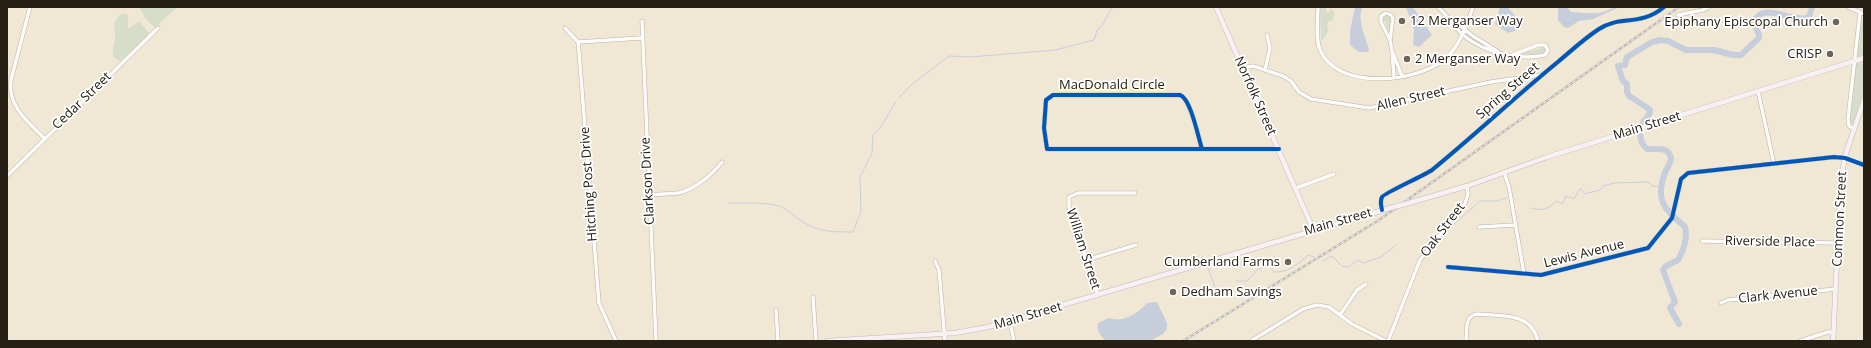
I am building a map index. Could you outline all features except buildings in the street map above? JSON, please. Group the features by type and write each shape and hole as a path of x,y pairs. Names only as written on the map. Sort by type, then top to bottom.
{"main road":[{"name":"Norfolk Street","path":"1216,7 1313,229"},
{"name":"Main Street","path":"827,341 944,334 1010,322 1313,229 1467,186 1547,157 1864,58"},
{"name":"Common Street","path":"1833,341 1840,193 1845,158 1864,100"}],"street":[{"path":"30,7 11,80 11,90 13,100 20,113 44,138"},
{"path":"1318,7 1318,43 1322,54 1329,62 1345,73 1357,77 1375,79 1402,76 1421,71 1441,62 1449,55 1465,30 1473,7"},
{"name":"Spring Street","path":"1382,210 1381,199 1384,194 1414,182 1432,170 1541,75 1603,26 1612,23 1645,19 1654,15 1664,7"},
{"path":"1678,15 1703,10 1709,7"},
{"path":"1848,7 1862,13 1854,61 1848,119 1849,126 1854,129"},
{"path":"1440,8 1462,34 1487,50 1512,55 1543,56 1547,54 1548,50 1545,45 1538,45 1512,55"},
{"path":"1390,40 1393,18 1391,15 1386,13 1381,16 1381,22 1390,40 1394,77"},
{"path":"1446,15 1499,53"},
{"name":"Clarkson Drive","path":"642,21 641,38 656,341"},
{"name":"Cedar Street","path":"7,176 44,138 158,28"},
{"path":"565,28 578,42 641,38"},
{"path":"1265,70 1270,48 1267,35"},
{"name":"Hitching Post Drive","path":"578,42 599,303 616,341"},
{"path":"1392,51 1402,76"},
{"name":"Allen Street","path":"1243,68 1253,66 1285,77 1299,92 1311,99 1369,108 1490,82 1541,75"},
{"path":"1758,91 1774,164"},
{"name":"MacDonald Circle","path":"1202,149 1188,103 1180,94 1053,95 1048,97 1046,100 1044,128 1047,149 1202,149 1279,149"},
{"name":"Lewis Avenue","path":"1448,267 1524,274 1552,274 1648,248 1673,216 1681,179 1688,174 1834,157 1845,158"},
{"path":"1845,158 1864,165"},
{"path":"649,195 679,193 690,190 716,170 722,162"},
{"path":"1504,172 1516,226 1524,274"},
{"path":"1296,188 1334,174"},
{"name":"Oak Street","path":"1387,341 1417,267 1426,252 1465,203 1468,194 1467,186"},
{"name":"William Street","path":"1098,295 1069,207 1070,196 1078,193 1135,192"},
{"path":"1479,227 1516,226"},
{"name":"Riverside Place","path":"1702,242 1838,243"},
{"path":"1086,260 1136,245"},
{"path":"935,261 939,270 945,341"},
{"path":"1340,315 1357,290 1366,284"},
{"name":"Clark Avenue","path":"1721,303 1728,300 1836,289"},
{"path":"813,297 816,341"},
{"path":"1251,341 1310,306 1325,306 1352,324 1387,341"},
{"path":"776,310 778,341"},
{"path":"1466,341 1468,319 1470,316 1477,314 1524,320 1533,329 1538,341"},
{"path":"1010,322 1014,341"},
{"path":"1800,341 1828,332 1834,332"}],"green space":[{"path":"139,7 177,7 155,28 146,19"},
{"path":"1320,8 1326,8 1326,11 1330,12 1331,9 1335,12 1332,22 1329,20 1327,27 1329,30 1323,40 1321,39"},
{"path":"122,13 128,15 128,29 139,21 149,33 140,44 120,61 113,55 115,40 114,26 118,17"},
{"path":"1387,14 1391,19 1390,37 1387,33 1389,32 1385,21 1382,21"},
{"path":"1864,19 1864,90 1854,124 1852,125 1850,122 1860,25 1861,21"},
{"path":"1543,46 1547,50 1544,54 1522,54 1530,49 1531,51 1542,48"}],"shaded area":[{"path":"1355,7 1363,7 1361,12 1361,22 1369,49 1368,52 1359,52 1350,45 1350,31"},
{"path":"1406,7 1413,7 1432,35 1419,47 1413,45 1414,30"},
{"path":"1500,7 1508,7 1515,16 1522,19 1523,24 1520,29 1508,33 1495,24"},
{"path":"1558,7 1567,7 1571,12 1591,13 1620,7 1593,19 1579,21 1568,28 1564,27 1558,20"},
{"path":"1157,302 1167,323 1167,329 1163,334 1150,341 1106,341 1099,333 1098,323 1109,318 1125,318 1135,314 1147,303"}],"waterway":[{"path":"899,98 911,85 949,56 970,57 1055,50 1094,40 1097,30 1100,28 1113,7"},
{"path":"1679,324 1670,308 1675,302 1663,270 1666,266 1678,260 1682,253 1686,235 1685,227 1672,216 1664,205 1662,199 1661,193 1664,175 1671,158 1667,151 1647,149 1642,143 1640,132 1642,124 1649,115 1650,110 1629,96 1627,92 1627,84 1623,81 1618,66 1625,65 1627,57 1652,42 1660,40 1668,41 1686,50 1714,50 1733,55 1741,55 1759,38 1755,23 1759,15 1772,13 1803,19 1809,17 1812,7"},
{"path":"729,203 777,205 813,227 832,231 853,232 861,211 860,177 872,153 873,135 883,124 896,102"},
{"path":"1531,208 1544,209 1556,201 1562,204 1566,196 1574,199 1581,189 1585,194 1600,190 1603,186 1614,183 1648,182 1653,186 1661,187"},
{"path":"1453,225 1480,201 1497,201 1506,198"},
{"path":"1323,261 1332,256 1342,266 1349,267 1358,260 1363,263 1381,257 1396,245"},
{"path":"1236,281 1247,281 1258,269 1269,266 1274,272 1284,271 1297,265 1308,255 1314,257"},
{"path":"1208,268 1215,287 1219,288"}],"railway":[{"path":"1183,341 1379,220 1679,7"}],"cycle path":[{"path":"1382,210 1381,200 1384,195 1432,170 1543,74 1599,29 1615,22 1647,17 1664,7"},
{"path":"1202,149 1047,149 1044,128 1046,100 1053,95 1180,95 1188,103 1202,149 1279,149"},
{"path":"1448,267 1541,275 1648,248 1672,218 1681,179 1688,173 1834,157 1845,158 1864,165"}],"place":[{"name":"12 Merganser Way","path":"1402,21"},
{"name":"Epiphany Episcopal Church","path":"1836,22"},
{"name":"CRISP","path":"1830,54"},
{"name":"2 Merganser Way","path":"1407,59"},
{"name":"Cumberland Farms","path":"1288,262"},
{"name":"Dedham Savings","path":"1173,292"}]}
